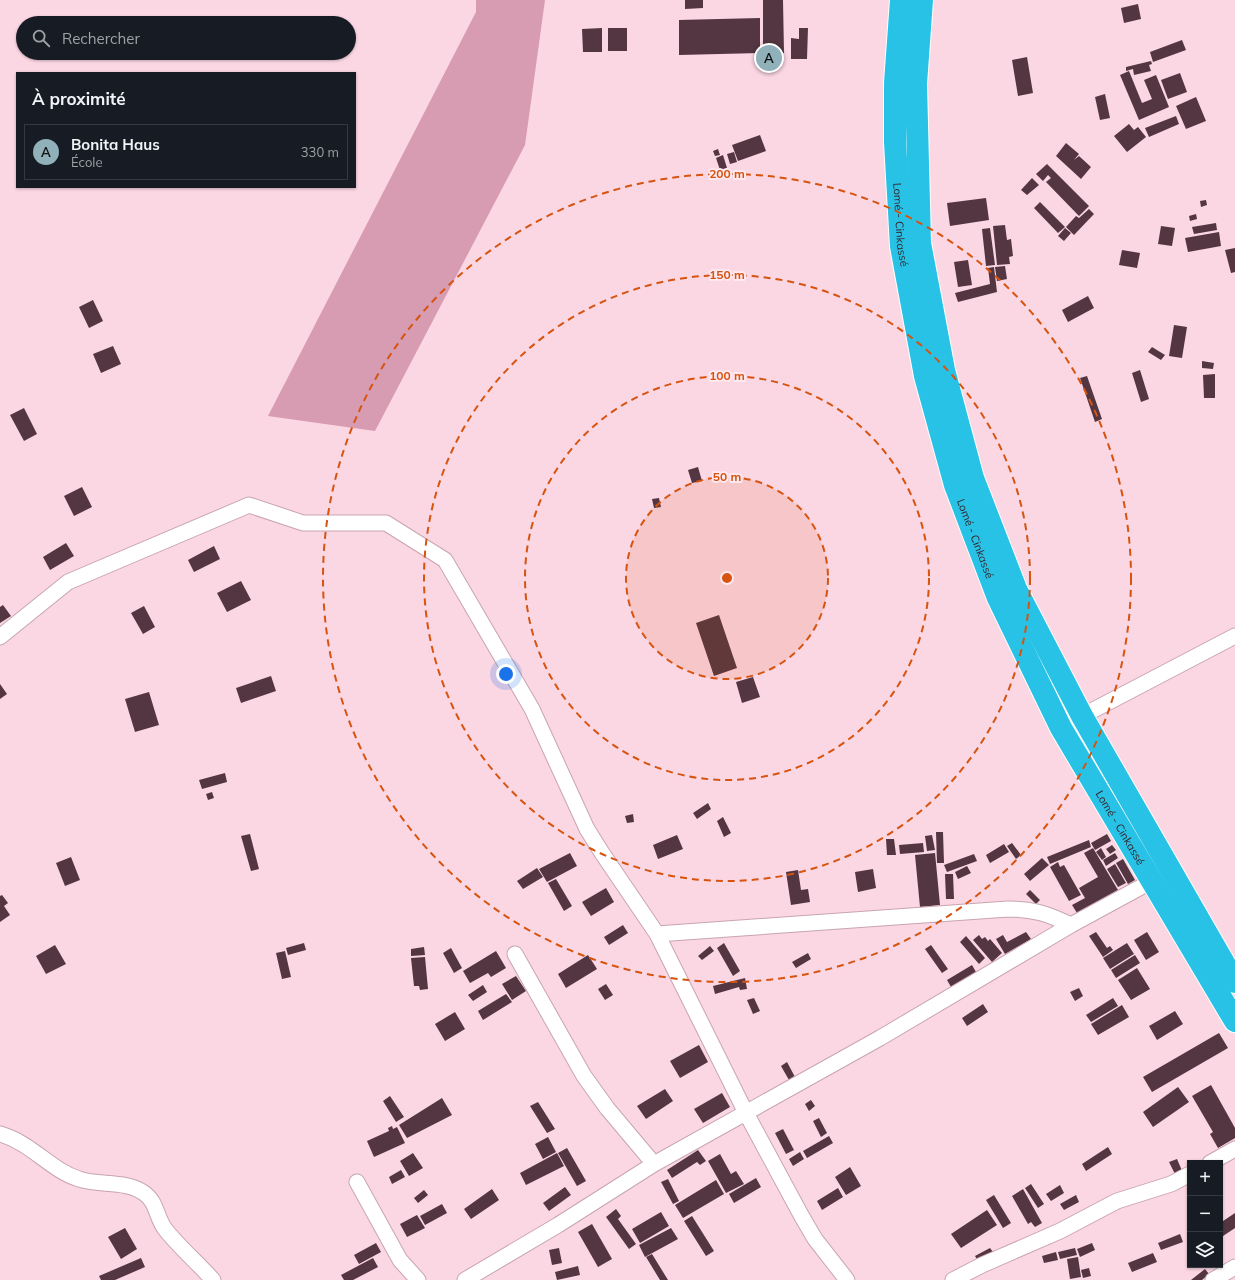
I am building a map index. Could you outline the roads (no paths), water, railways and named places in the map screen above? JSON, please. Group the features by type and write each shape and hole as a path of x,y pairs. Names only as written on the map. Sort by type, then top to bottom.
{"highway":[{"name":"Lomé - Cinkassé","path":"901,0 895,83 895,142 910,245 925,376 954,485 998,598 1061,728 1152,881 1224,976"},
{"name":"Lomé - Cinkassé","path":"922,0 916,84 910,245 973,478 1016,589 1082,716 1224,976 1235,1021"}],"street":[{"path":"0,637 68,582 249,505 303,523 386,523 445,560 532,709 588,829 602,853 657,934 746,1113 815,1239 847,1280"},
{"path":"1082,716 1235,636"},
{"path":"464,1280 558,1225 654,1164 880,1038 1070,925 1152,881"},
{"path":"657,934 1008,910 1036,911 1048,914 1070,925"},
{"path":"515,954 584,1076 607,1108 654,1164"},
{"path":"0,1134 22,1142 68,1175 80,1180 134,1188 144,1192 154,1204 161,1223 166,1230 213,1280"},
{"path":"1215,1160 1235,1149"},
{"path":"953,1280 982,1265 1066,1228 1117,1201 1171,1184 1187,1176"},
{"path":"357,1182 400,1260 418,1280"},
{"path":"1213,1280 1235,1267"}],"place":[{"name":"Bonita Haus","path":"769,58"}]}
